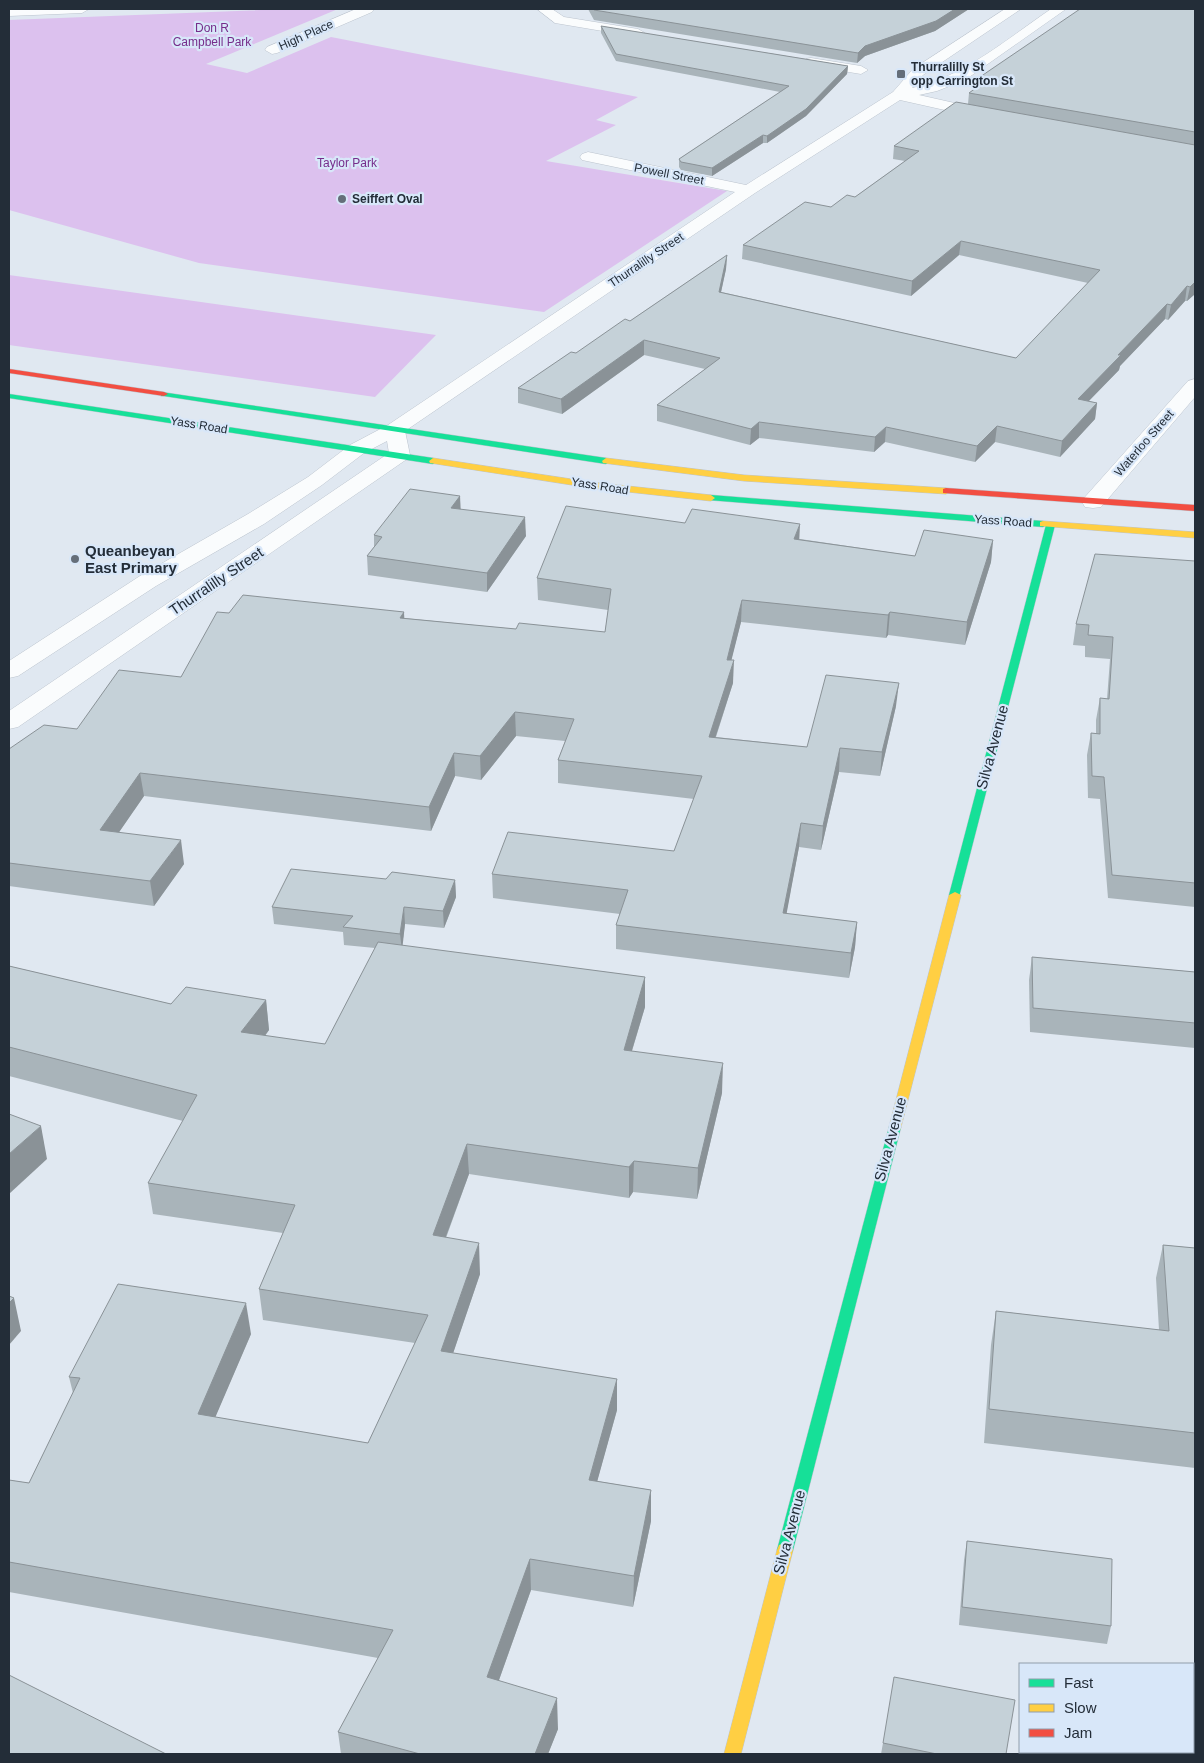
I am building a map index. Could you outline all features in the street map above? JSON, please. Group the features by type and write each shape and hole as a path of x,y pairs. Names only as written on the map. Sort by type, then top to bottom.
{"main road":[{"name":"Yass Road","path":"9,371 571,457 688,472 1079,509 1195,508"},
{"name":"Yass Road","path":"9,396 679,496 1195,535"},
{"path":"1051,525 1079,509"},
{"name":"Silva Avenue","path":"732,1754 1051,525"}],"street":[{"path":"9,12 82,9"},
{"name":"High Place","path":"272,50 367,9"},
{"path":"544,9 560,20 657,36"},
{"name":"Thurralilly Street","path":"9,671 148,581 256,520 315,481 357,449 395,429 749,190 898,95 918,72 1014,9"},
{"name":"Thurralilly Street","path":"898,95 932,88 960,77 1057,9"},
{"path":"793,59 861,70"},
{"path":"898,95 940,106 999,117"},
{"name":"Powell Street","path":"588,157 749,190"},
{"name":"Waterloo Street","path":"1079,509 1195,385"},
{"path":"395,429 400,455"},
{"name":"Thurralilly Street","path":"9,722 400,455"}],"green space":[{"name":"Taylor Park","path":"287,9 338,9 206,64 247,73 331,37 638,97 596,120 616,125 546,161 727,191 544,312 199,263 9,210 9,20"},
{"path":"9,275 436,335 375,397 9,345"}],"building":[{"path":"593,9 955,9 936,21 865,46 858,53"},
{"path":"1080,9 1195,9 1195,132 969,93 984,82 974,81"},
{"path":"601,26 848,66 806,109 767,136 763,135 712,168 681,162 679,159 789,86 616,54"},
{"path":"956,102 1195,145 1195,282 1190,287 1187,286 1171,305 1167,304 1078,399 1097,403 1062,441 997,426 977,446 886,427 875,437 759,422 751,429 657,405 720,358 644,340 561,399 518,388 571,352 576,353 625,319 630,321 727,255 719,292 1016,358 1100,270 961,241 912,281 743,245 805,202 831,207 847,195 855,197 919,151 894,146"},
{"path":"410,489 460,496 451,508 525,517 487,573 367,556 382,537 374,535"},
{"path":"566,506 685,523 692,509 800,524 794,539 915,556 924,530 993,540 967,622 890,612 888,615 742,600 727,660 734,660 709,737 807,747 826,675 899,683 882,752 840,748 823,826 801,823 783,913 857,922 851,953 616,925 628,890 492,874 508,832 674,851 702,776 558,760 574,719 515,712 480,756 454,753 429,807 140,773 100,830 181,840 150,881 9,863 9,749 44,725 77,729 119,670 181,677 217,612 229,613 243,595 404,612 400,618 516,629 519,623 605,632 611,589 537,578"},
{"path":"1095,554 1195,561 1195,883 1112,875 1104,777 1092,776 1091,733 1100,734 1100,698 1109,699 1113,637 1088,635 1089,625 1076,624"},
{"path":"291,869 386,879 392,872 455,880 443,911 404,907 400,934 343,927 353,916 272,907"},
{"path":"378,942 645,977 624,1050 723,1063 698,1168 634,1161 629,1167 467,1144 433,1235 479,1243 441,1351 617,1379 589,1480 651,1490 634,1576 530,1559 487,1677 557,1698 535,1754 420,1754 338,1732 393,1630 9,1562 9,1480 29,1483 80,1378 69,1377 118,1284 246,1303 198,1414 368,1443 428,1315 259,1289 295,1205 148,1183 197,1095 9,1047 9,966 171,1004 186,987 266,1000 241,1032 325,1044"},
{"path":"1032,957 1195,972 1195,1023 1033,1008"},
{"path":"9,1114 41,1126 9,1154"},
{"path":"1163,1245 1195,1248 1195,1433 989,1409 996,1311 1169,1331"},
{"path":"9,1296 14,1298 9,1303"},
{"path":"967,1541 1112,1559 1111,1626 962,1607"},
{"path":"9,1675 166,1754 9,1754"},
{"path":"894,1677 1015,1700 1006,1754 937,1754 883,1743"},
{"path":"1195,1703 1195,1754 1128,1754 1194,1753"}],"traffic: fast":[{"path":"164,394 606,461"},
{"path":"9,396 433,461"},
{"path":"711,498 1043,524"},
{"path":"955,895 1051,525"},
{"path":"785,1550 895,1127"}],"traffic: slow":[{"path":"433,461 591,485 711,498"},
{"path":"606,461 744,478 946,491"},
{"path":"1043,524 1195,535"},
{"path":"895,1127 955,895"},
{"path":"732,1754 785,1550"}],"traffic: jam":[{"path":"9,371 164,394"},
{"path":"946,491 1195,508"}],"place":[{"name":"Thurralilly St opp Carrington St","path":"901,74"},
{"name":"Seiffert Oval","path":"342,199"},
{"name":"Queanbeyan East Primary","path":"75,559"}],"park label":[{"name":"Don R Campbell Park","path":"212,35"}]}
